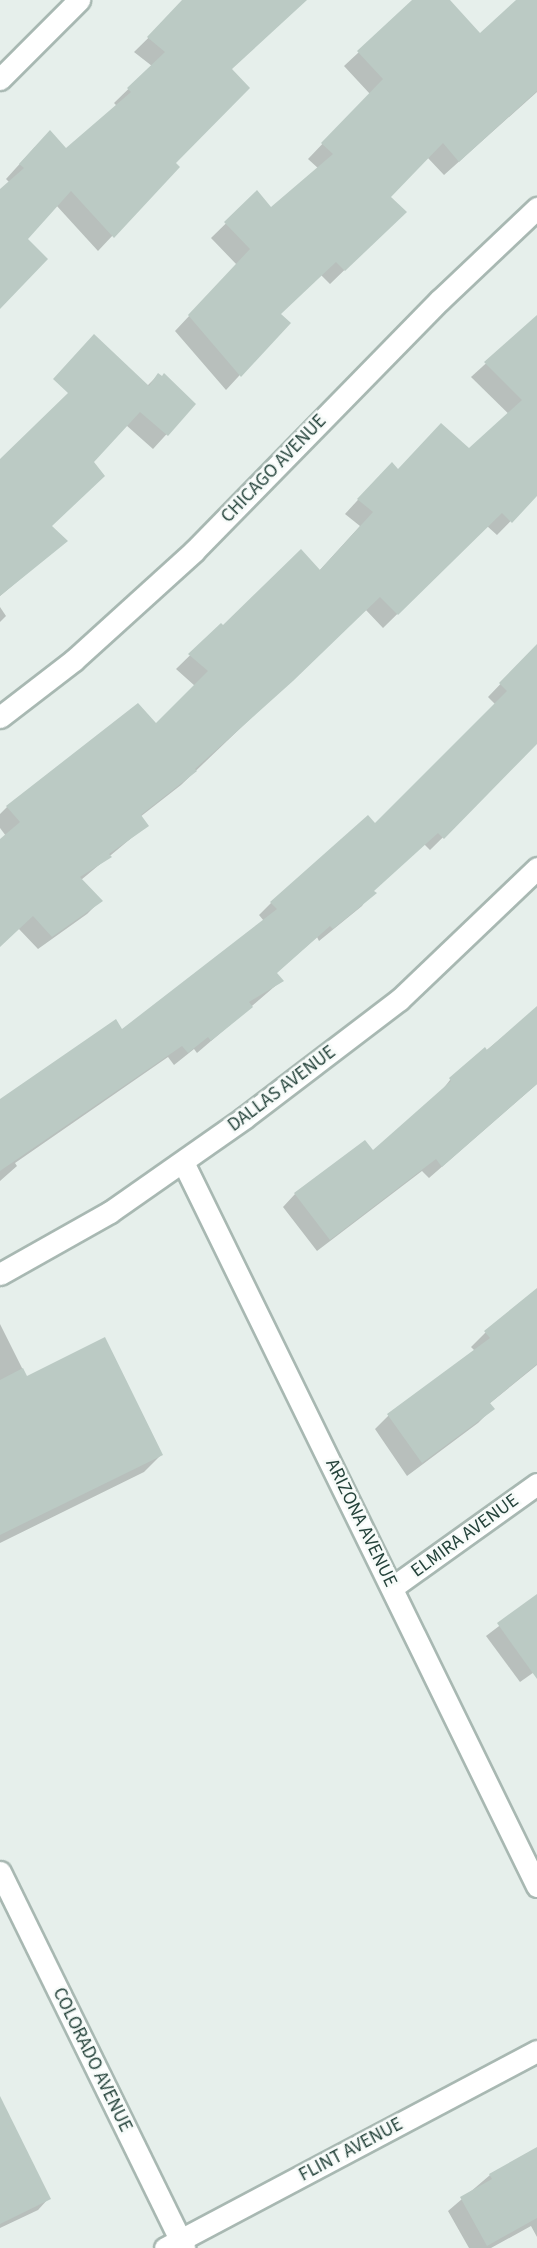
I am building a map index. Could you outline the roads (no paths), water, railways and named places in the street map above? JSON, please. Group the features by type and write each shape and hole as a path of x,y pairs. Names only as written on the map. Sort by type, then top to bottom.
{"street":[{"path":"0,79 79,0"},
{"name":"CHICAGO AVENUE","path":"0,717 74,660 194,551 440,300 537,208"},
{"name":"DALLAS AVENUE","path":"0,1274 110,1212 183,1162 399,1000 537,868"},
{"name":"ARIZONA AVENUE","path":"183,1162 537,1886"},
{"name":"ELMIRA AVENUE","path":"393,1587 537,1484"},
{"name":"COLORADO AVENUE","path":"0,1872 176,2246"},
{"name":"FLINT AVENUE","path":"176,2246 537,2051"}]}
